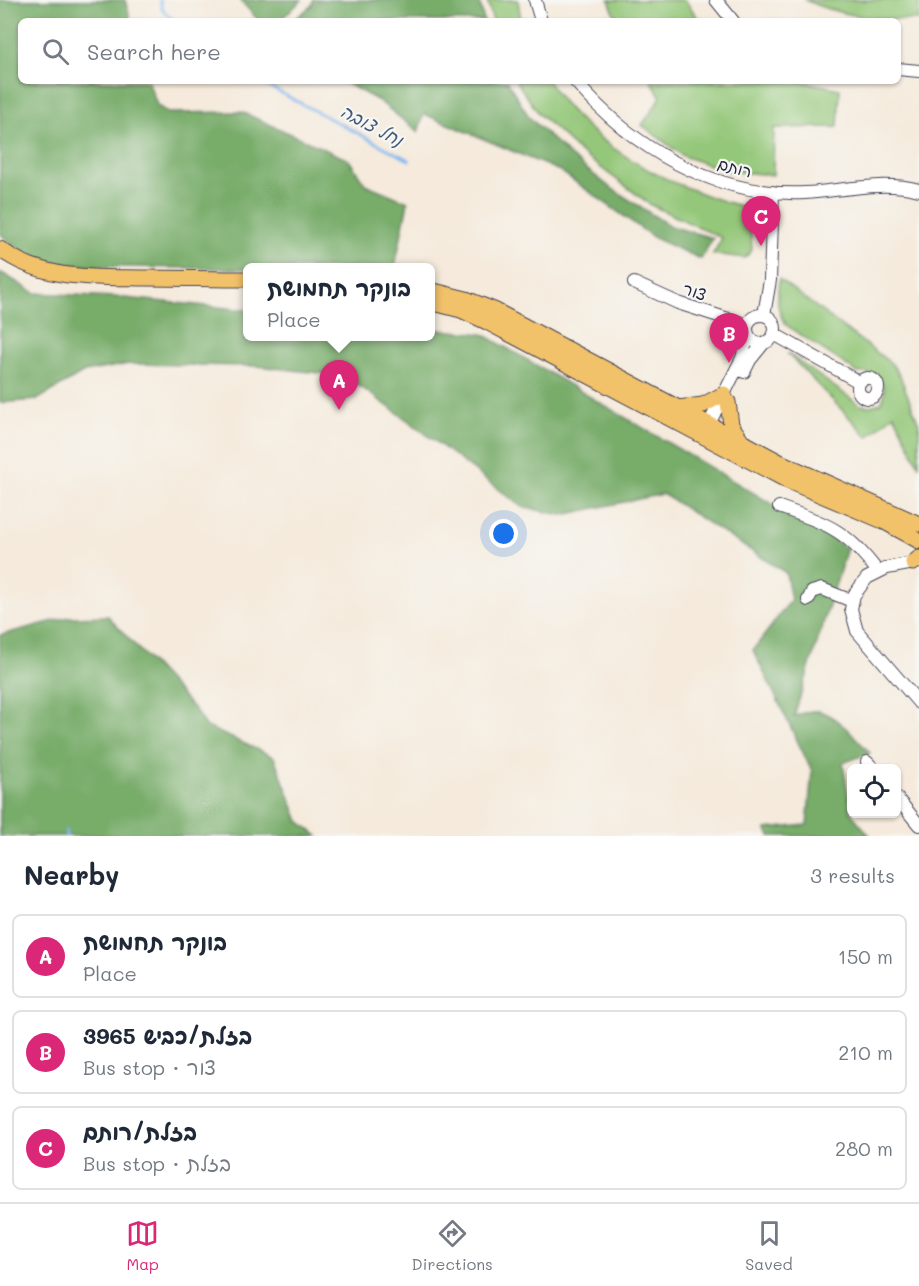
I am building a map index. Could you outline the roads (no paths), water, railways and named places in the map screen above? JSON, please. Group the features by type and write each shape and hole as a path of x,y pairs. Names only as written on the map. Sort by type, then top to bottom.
{"main road":[{"path":"0,249 34,268 69,276 243,279"},
{"path":"435,291 466,299 496,311 678,408 788,481 918,537"},
{"path":"435,303 461,310 710,430 744,443 808,475 918,537"},
{"path":"678,408 703,405 726,398 731,425 744,443"}],"street":[{"path":"535,0 540,18"},
{"path":"716,0 731,18"},
{"path":"901,69 919,71"},
{"name":"רותם","path":"578,84 612,120 639,141 699,174 733,186 773,192 804,193 888,186 919,190"},
{"path":"764,312 771,270 773,192"},
{"name":"צור","path":"634,283 748,330"},
{"path":"710,430 742,358 748,330 756,316 764,312"},
{"path":"726,398 750,360 774,334 773,322 764,312"},
{"path":"748,330 754,342 763,344"},
{"path":"774,334 859,382"},
{"path":"779,507 841,532 866,555 878,572"},
{"path":"913,563 878,572 867,578 860,586 851,609 857,631 919,703"},
{"path":"808,600 812,592 822,589 852,602"},
{"path":"901,802 919,825"}],"waterway":[{"name":"נחל צובה","path":"160,0 162,9 171,18"},
{"name":"נחל צובה","path":"264,84 409,160"},
{"path":"66,830 66,836"}],"place":[{"name":"בזלת/רותם","path":"761,246"},
{"name":"בזלת/כביש 3965","path":"729,363"},
{"name":"בונקר תחמושת","path":"339,410"}]}
